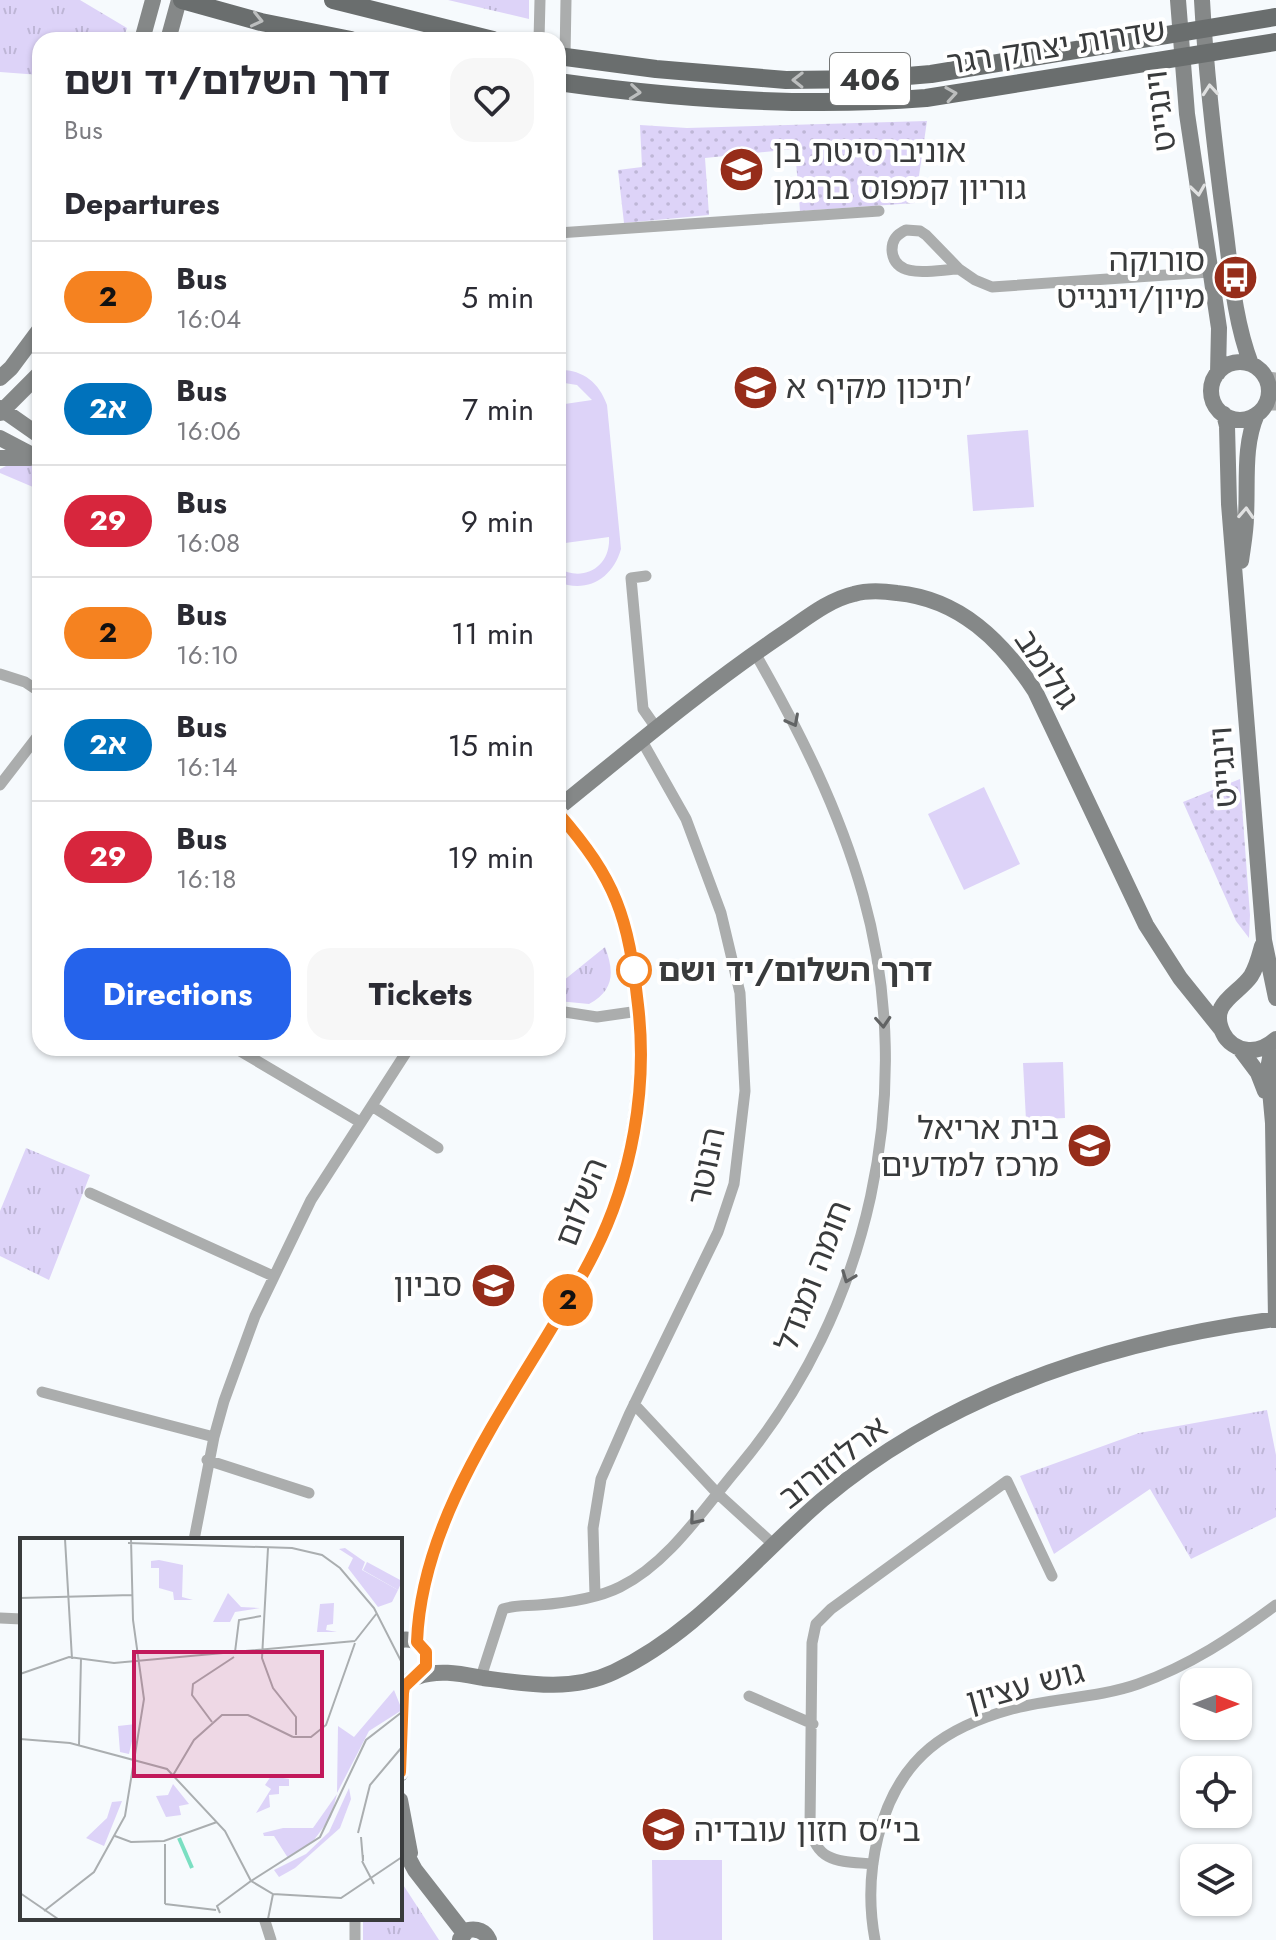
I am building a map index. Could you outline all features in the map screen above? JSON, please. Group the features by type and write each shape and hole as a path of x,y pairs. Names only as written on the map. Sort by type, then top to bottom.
{"main road":[{"path":"180,0 311,32"},
{"path":"333,0 461,32"},
{"name":"שדרות יצחק רגר","path":"566,61 772,79 858,79 931,74 1276,17"},
{"name":"שדרות יצחק רגר","path":"566,83 666,95 802,102 890,101 926,98 1276,42"}],"street":[{"path":"144,32 153,0"},
{"path":"170,32 180,0"},
{"path":"539,32 540,0"},
{"path":"563,32 566,0"},
{"name":"וינגייט","path":"1178,0 1187,114 1219,328 1218,373"},
{"name":"וינגייט","path":"1202,0 1216,158 1235,305 1240,333 1251,364"},
{"path":"566,232 879,211"},
{"path":"959,269 918,271 900,268 892,254 893,240 906,230 920,231 959,269 992,287 1210,272"},
{"path":"0,370 32,339"},
{"path":"0,378 32,340"},
{"path":"1233,363 1251,364 1271,377 1266,408 1244,419 1224,414 1213,399 1213,381 1218,373 1233,363"},
{"path":"32,381 1,410 32,431"},
{"name":"וינגייט","path":"1237,590 1246,518 1251,428 1266,408"},
{"name":"וינגייט","path":"1224,414 1264,940 1276,998"},
{"path":"0,438 32,455"},
{"path":"0,458 32,459"},
{"path":"646,576 631,578 643,709 657,729"},
{"name":"גולומב","path":"566,803 755,653 833,601 855,593 881,591 912,594 943,604 968,618 1016,662 1035,691 1146,925 1180,978 1225,1037 1240,1049"},
{"name":"חומה ומגדל","path":"481,1677 503,1609 513,1605 537,1605 595,1595 621,1587 660,1558 717,1493 777,1418 802,1376 835,1311 869,1209 879,1153 885,1087 875,949 848,847 824,785 796,725 755,653"},
{"path":"0,674 32,687"},
{"name":"הנוטר","path":"595,1595 592,1546 594,1511 601,1479 718,1232 734,1184 745,1091 740,993 721,913 686,819 642,741"},
{"path":"0,785 32,743"},
{"name":"השלום","path":"402,1636 412,1624 424,1594 436,1550 461,1485 596,1250 630,1151 638,1098 641,1039 629,940 619,905 596,861 566,821"},
{"name":"וינגייט","path":"1221,1029 1220,1009 1234,991 1249,980 1258,965 1264,940"},
{"path":"1180,978 1194,990 1207,994 1259,987 1276,998"},
{"path":"566,1012 597,1017 639,1011"},
{"path":"1240,1049 1257,1050 1275,1040"},
{"path":"1275,1040 1268,1069 1273,1123 1276,1320"},
{"path":"1240,1049 1258,1073 1273,1123"},
{"path":"249,1056 360,1122"},
{"path":"194,1538 207,1460 237,1364 273,1276 311,1200 404,1056"},
{"path":"372,1106 438,1148"},
{"path":"90,1193 273,1276"},
{"name":"ארלוזורוב","path":"410,1678 435,1673 456,1674 554,1685 609,1674 654,1651 692,1623 824,1499 880,1456 957,1411 1029,1378 1150,1341 1219,1327 1276,1320"},
{"path":"42,1392 214,1437"},
{"path":"634,1404 717,1493 774,1545"},
{"path":"207,1460 309,1493"},
{"path":"873,1864 829,1858 818,1851 813,1841 810,1826 812,1643 816,1624 831,1609 1007,1481 1052,1576"},
{"name":"השלום","path":"410,1678 426,1666 422,1647 424,1594"},
{"name":"גוש עציון","path":"875,1940 871,1887 883,1824 895,1794 910,1769 929,1749 977,1720 1009,1710 1136,1685 1227,1640 1276,1605"},
{"path":"0,1618 20,1619"},
{"path":"402,1639 411,1639 422,1647"},
{"name":"ארלוזורוב","path":"422,1647 435,1665 456,1674"},
{"path":"402,1720 404,1687 410,1678"},
{"path":"749,1696 813,1724"},
{"path":"402,1809 415,1870"},
{"path":"402,1846 461,1936 477,1929 489,1940"},
{"path":"265,1920 271,1940"}],"green space":[{"path":"0,0 80,0 127,28 126,32 32,32 32,74 0,72"},
{"path":"448,0 529,0 529,19"},
{"path":"927,121 915,203 800,211 795,149 705,158 709,215 624,223 618,170 642,167 640,125 687,128"},
{"path":"566,370 588,378 607,405 621,549 605,575 597,581 579,586 566,584 566,572 577,574 594,569 605,557 609,537 566,543 566,404 592,400 577,385 566,383"},
{"path":"1028,430 1034,507 973,511 967,435"},
{"path":"24,462 32,466 32,487 0,473 0,469"},
{"path":"1240,779 1249,938 1236,921 1183,802"},
{"path":"984,787 1020,864 964,890 928,814"},
{"path":"605,947 611,972 608,986 598,999 589,1004 566,1002 566,979"},
{"path":"1063,1062 1065,1118 1026,1120 1023,1063"},
{"path":"26,1148 90,1175 49,1280 0,1256 0,1211"},
{"path":"1267,1410 1276,1455 1276,1517 1191,1559 1150,1489 1054,1554 1020,1476 1139,1433"},
{"path":"652,1860 722,1860 722,1940 653,1940"},
{"path":"402,1883 439,1940 363,1940 363,1920 402,1920"}],"bus line":[{"name":"2","path":"402,1719 404,1687 426,1666 426,1652 417,1642 421,1610 429,1573 452,1505 470,1466 596,1250 624,1176 634,1133 641,1039 629,940 619,905 605,875 566,822"}],"place":[{"name":"אוניברסיטת בן גוריון קמפוס ברגמן","path":"742,169"},
{"name":"סורוקה מיון/וינגייט","path":"1236,278"},
{"name":"תיכון מקיף א'","path":"755,387"},
{"name":"דרך השלום/יד ושם","path":"634,970"},
{"name":"בית אריאל מרכז למדעים","path":"1090,1146"},
{"name":"סביון","path":"493,1285"},
{"name":"בי\"ס חזון עובדיה","path":"663,1830"}]}
